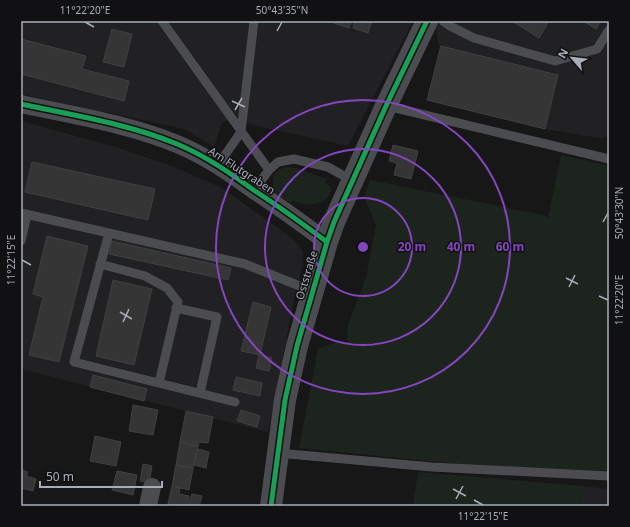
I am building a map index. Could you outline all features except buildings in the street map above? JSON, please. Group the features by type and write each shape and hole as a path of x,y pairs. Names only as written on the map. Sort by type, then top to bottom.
{"street":[{"name":"Oststraße","path":"271,506 285,400 297,346 327,242 334,222 386,106 427,21"},
{"name":"Am Flutgraben","path":"21,104 127,128 156,136 183,147 218,165 297,219 327,242"},
{"path":"148,506 152,487"}],"lane":[{"path":"162,21 269,170"},
{"path":"218,165 241,132 254,21"},
{"path":"443,21 474,38 555,61 597,49 609,30"},
{"path":"386,106 609,159"},
{"path":"254,190 269,170 278,162 294,159 328,167 353,181"},
{"path":"21,240 24,214 245,264 312,291"},
{"path":"108,233 74,362 235,402"},
{"path":"100,264 145,276 167,288 178,302 159,383"},
{"path":"176,308 217,317 200,393"},
{"path":"278,453 432,467 609,476"}],"shaded area":[{"path":"21,21 413,21 348,146 253,125 235,115 222,123 214,147 184,129 21,94"},
{"path":"436,21 609,21 609,137 600,138 545,129 427,100 440,46 438,42"},
{"path":"21,121 116,147 172,166 222,188 292,238 303,251 302,267 268,432 21,369"},
{"path":"561,155 609,166 609,350 607,362 609,363 609,471 480,466 299,448 318,349 337,342 347,343 348,325 366,277 376,225 364,197 370,180 543,215 548,218"},
{"path":"287,167 296,168 327,179 325,182 331,187 331,192 326,199 314,204 300,203 293,200 291,203 275,194 273,180 275,174 281,169"},
{"path":"418,472 582,486 580,506 413,506"},
{"path":"582,486 609,489 609,506 580,506"}],"cycle path":[{"path":"271,506 285,400 297,346 327,242 334,222 386,106 427,21"},
{"path":"21,104 120,125 177,144 208,159 227,171 327,242"}]}
